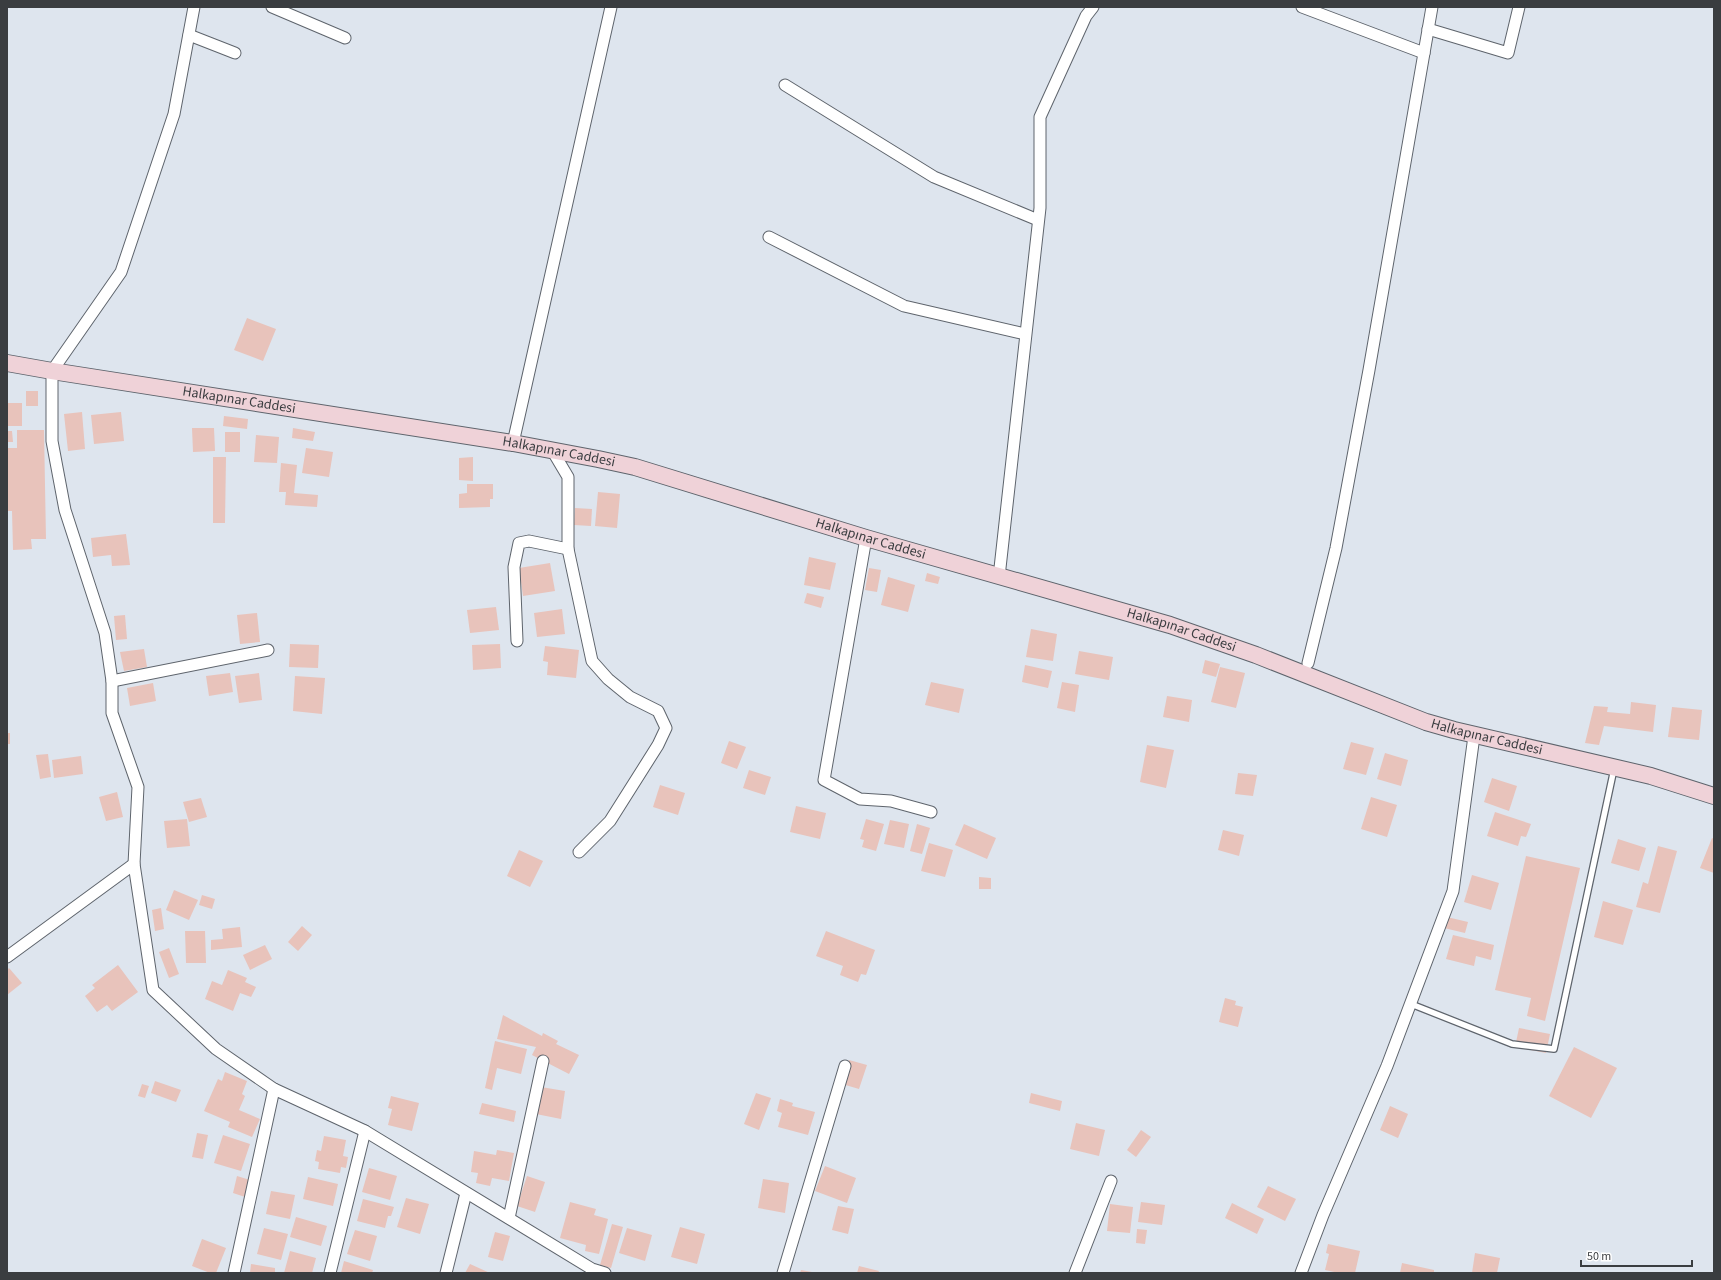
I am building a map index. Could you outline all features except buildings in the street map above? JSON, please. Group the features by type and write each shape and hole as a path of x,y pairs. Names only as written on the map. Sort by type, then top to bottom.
{"main road":[{"name":"Halkapınar Caddesi","path":"7,363 513,443 643,469 866,538 1170,625 1263,657 1426,722 1474,736 1615,767 1681,785 1714,796"}],"street":[{"path":"194,7 174,114 121,272 52,371 52,441 65,510 105,633 112,681 112,713 138,787 134,864 153,990 216,1049 274,1089 366,1131 592,1269 605,1273"},
{"path":"272,7 345,38"},
{"path":"513,443 611,7"},
{"path":"999,577 1038,220 1040,116 1086,16 1093,7"},
{"path":"1302,7 1424,53"},
{"path":"1308,663 1336,548 1432,7"},
{"path":"1428,29 1508,53 1519,7"},
{"path":"189,35 235,53"},
{"path":"785,85 934,177 1038,220"},
{"path":"770,237 904,306 1025,334"},
{"path":"552,450 568,476 568,549 592,661 608,678 630,697 658,711 666,728 658,745 610,821 579,852"},
{"path":"866,538 824,780 860,800 891,801 931,812"},
{"path":"517,641 514,566 519,544 529,541 568,549"},
{"path":"112,681 268,650"},
{"path":"1301,1273 1322,1215 1387,1066 1453,891 1474,736"},
{"path":"7,957 134,864"},
{"path":"509,1218 543,1061"},
{"path":"783,1273 845,1066"},
{"path":"234,1273 274,1089"},
{"path":"330,1273 366,1131"},
{"path":"1076,1273 1111,1181"},
{"path":"446,1273 466,1192"}],"lane":[{"path":"1411,1004 1512,1044 1554,1049 1615,767"}]}
